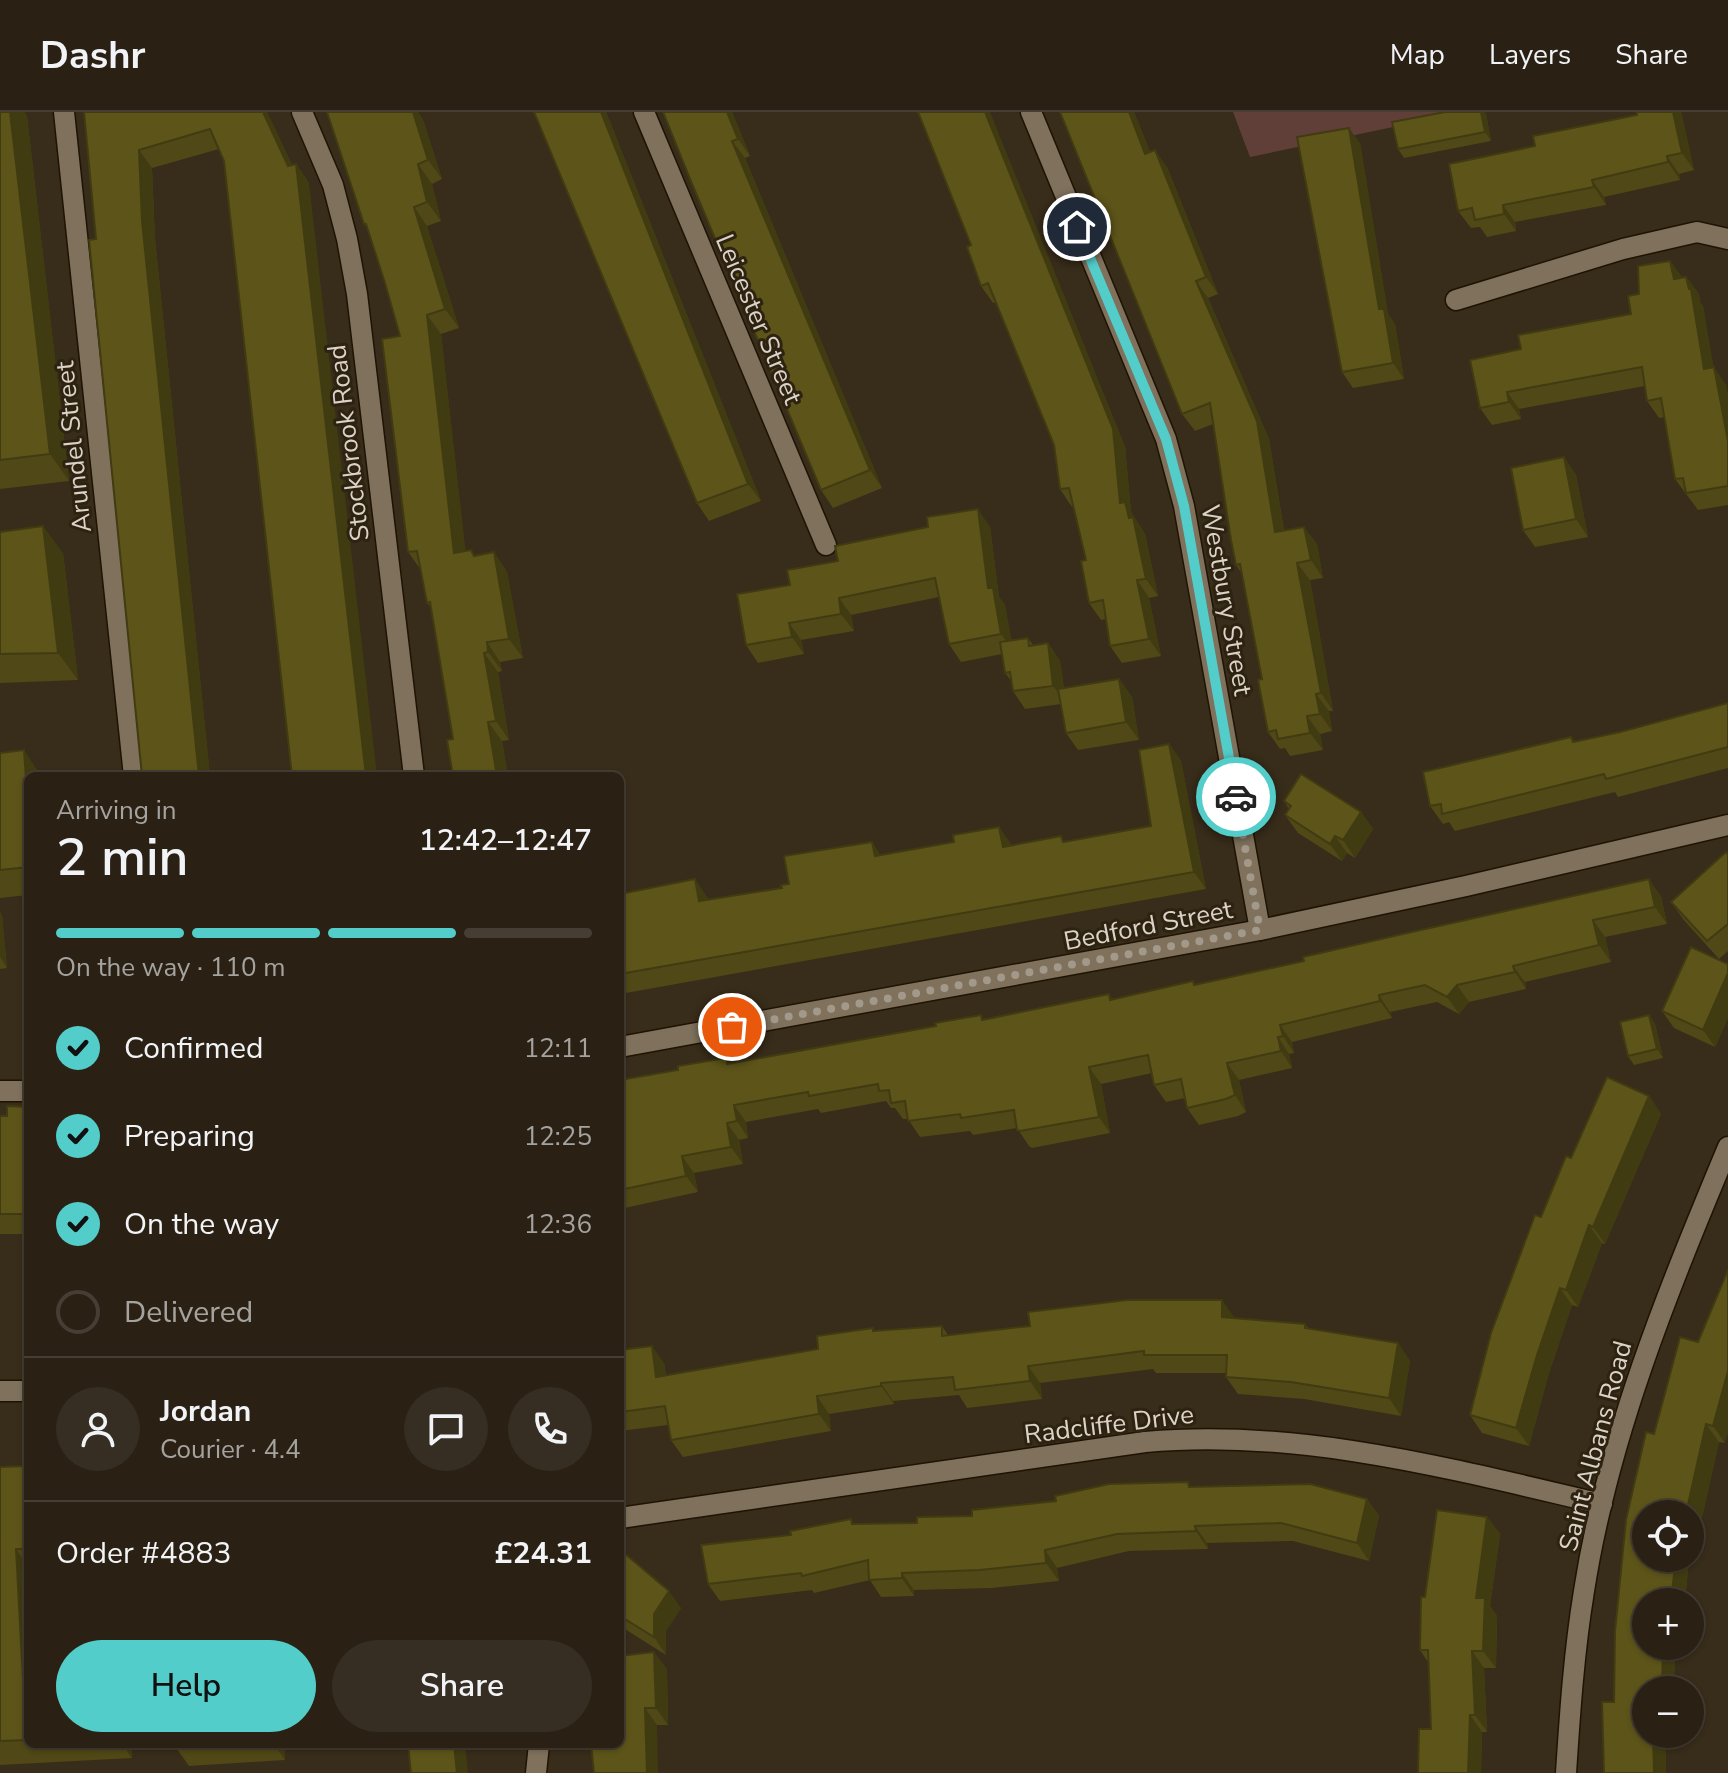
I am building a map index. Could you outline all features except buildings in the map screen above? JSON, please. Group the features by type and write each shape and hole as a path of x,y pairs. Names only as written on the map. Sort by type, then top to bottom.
{"street":[{"name":"Arundel Street","path":"64,112 134,772"},
{"name":"Stockbrook Road","path":"302,112 333,185 357,294 414,772"},
{"name":"Leicester Street","path":"644,112 826,545"},
{"name":"Westbury Street","path":"1031,112 1166,439 1184,506 1260,930"},
{"path":"1456,300 1623,249 1697,232 1728,239"},
{"name":"Bedford Street","path":"624,1046 1260,930 1728,825"},
{"path":"0,1091 24,1091"},
{"name":"Saint Albans Road","path":"1566,1773 1582,1605 1602,1504 1631,1398 1666,1296 1728,1147"},
{"path":"0,1391 24,1391"},
{"name":"Radcliffe Drive","path":"624,1517 1186,1438 1281,1441 1424,1462 1602,1504"},
{"path":"536,1773 539,1748"}],"shaded area":[{"path":"1233,112 1465,112 1250,157"}],"way so far":[{"path":"732,1027 1260,930 1236,797"}],"route":[{"path":"1077,227 1166,439 1184,506 1236,797"}]}
